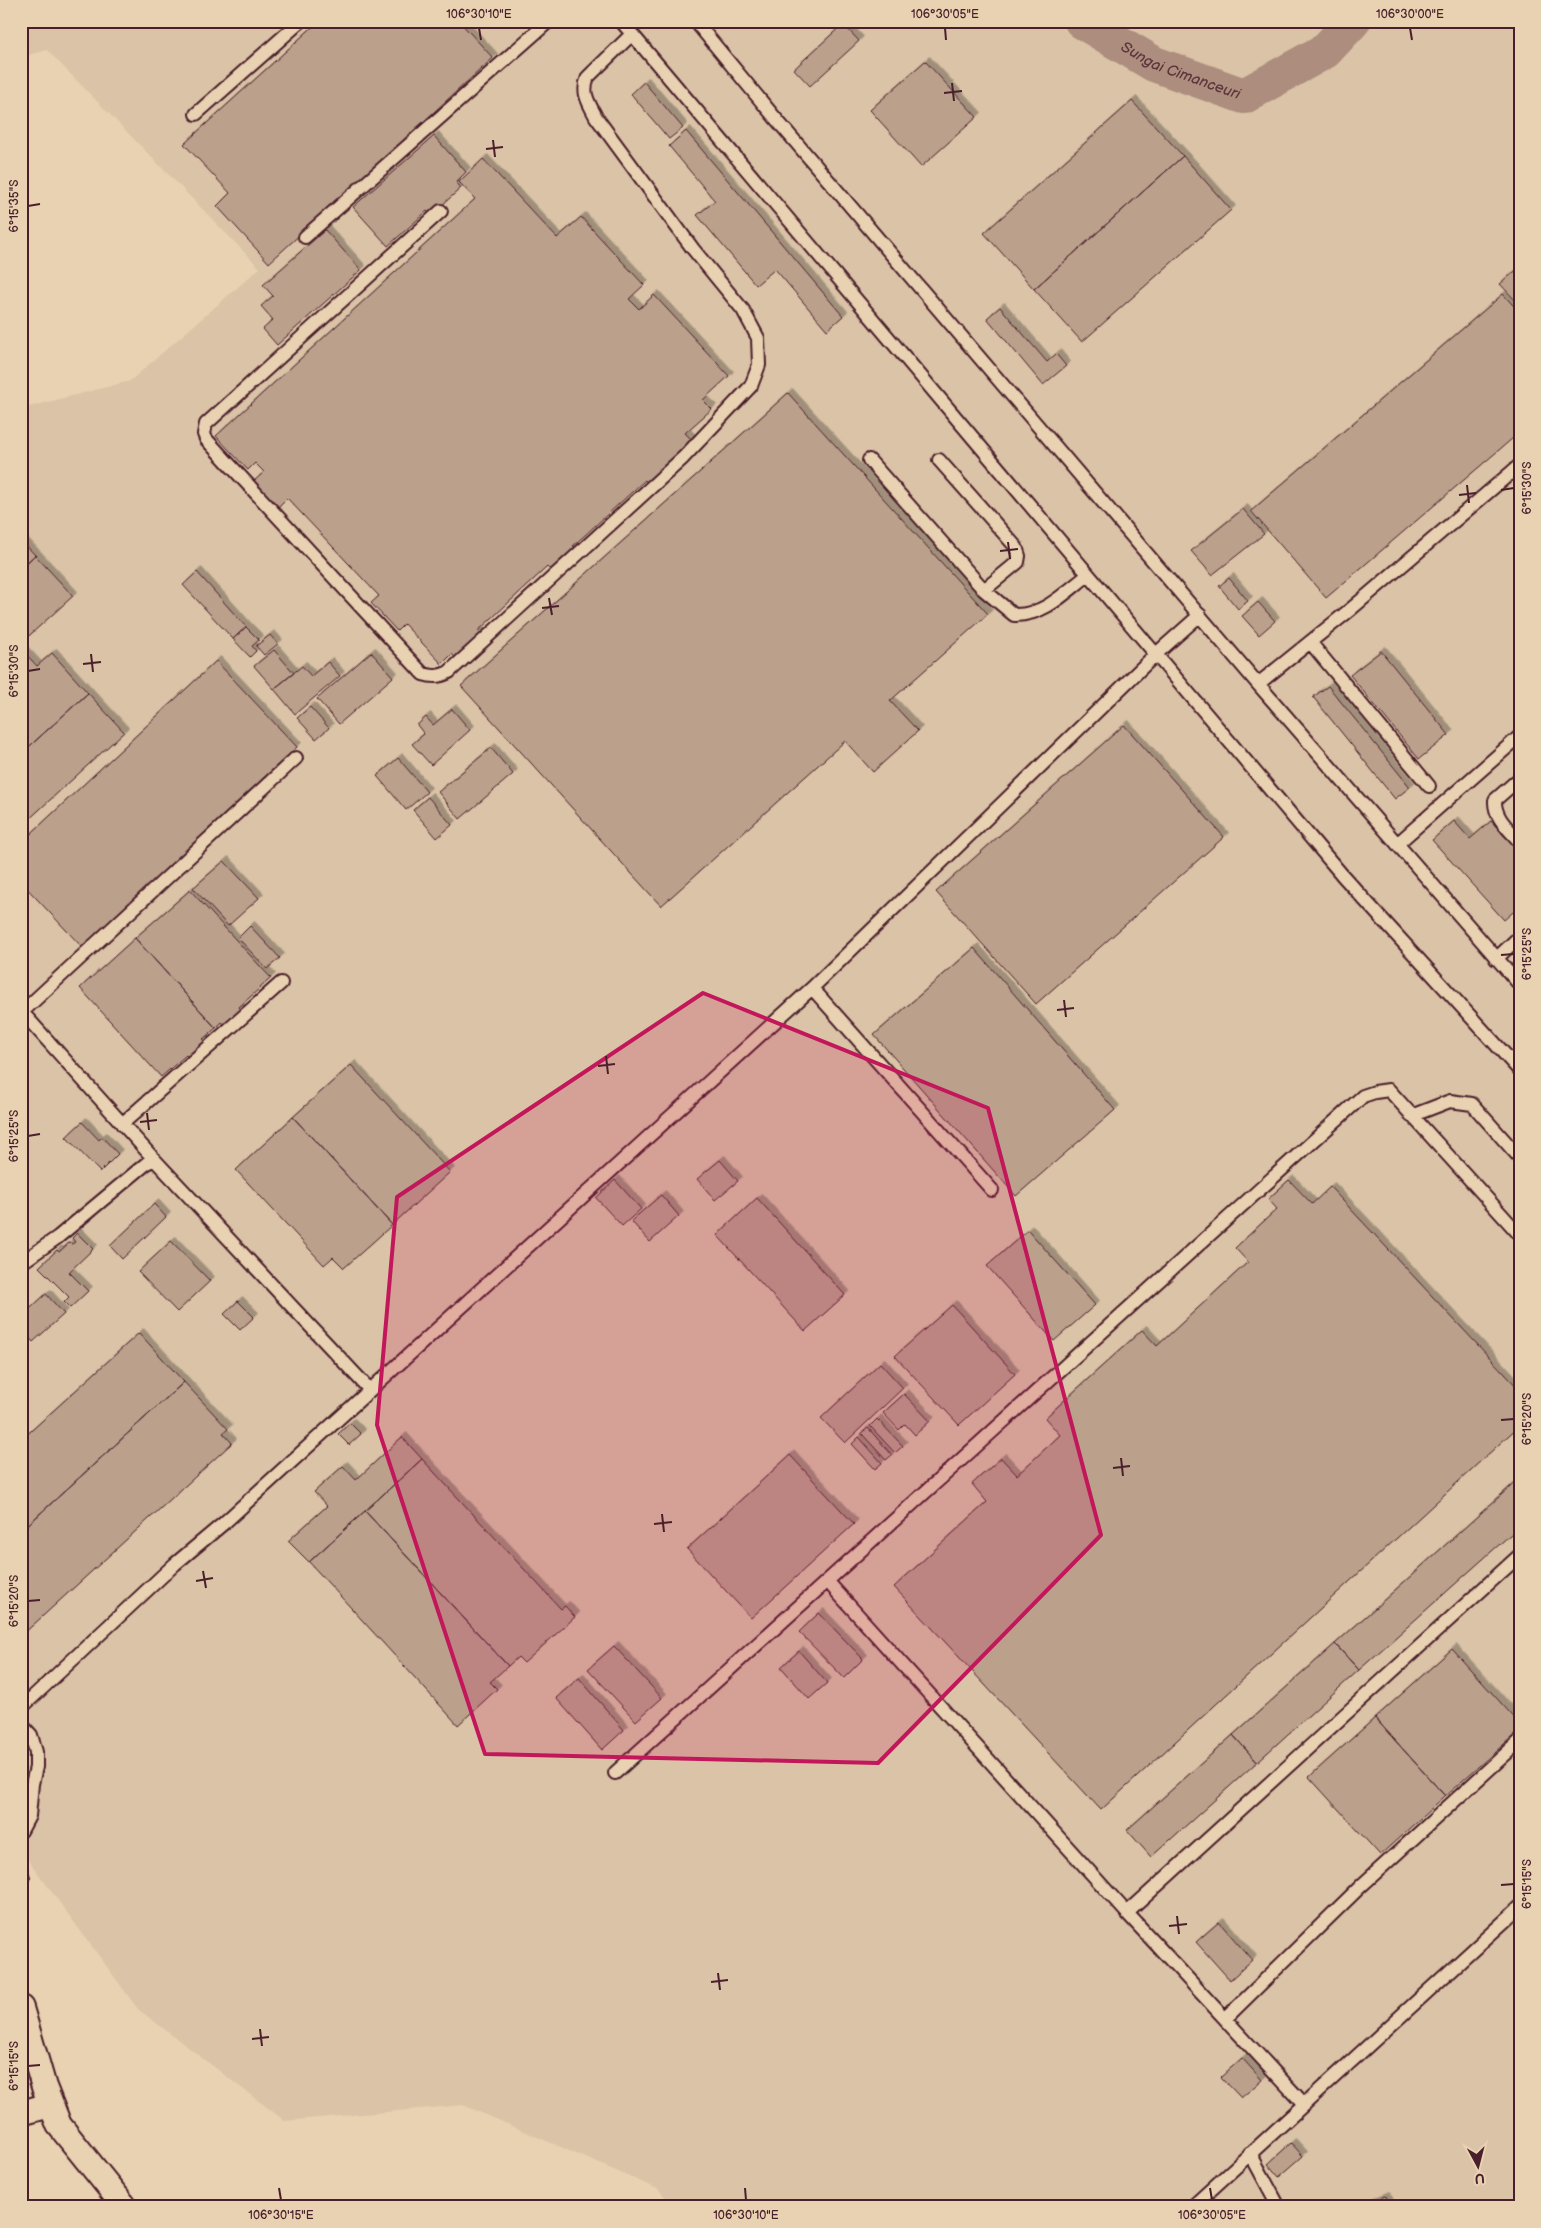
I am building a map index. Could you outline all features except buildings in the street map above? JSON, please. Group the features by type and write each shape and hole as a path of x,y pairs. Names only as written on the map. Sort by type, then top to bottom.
{"street":[{"path":"21,2008 50,2105 59,2125 125,2207"},
{"path":"21,2113 50,2105"}],"lane":[{"path":"196,114 301,21"},
{"path":"305,237 549,21"},
{"path":"621,21 1343,876 1520,1071"},
{"path":"695,21 776,119 1258,684 1520,986"},
{"path":"441,211 206,424 204,428 206,439 423,674 432,677 441,676 449,672 683,458 751,386 759,365 758,338 743,310 688,242 596,117 584,94 588,77 632,34"},
{"path":"869,460 984,590 1014,615 1034,613 1047,606 1088,575"},
{"path":"939,460 1016,547 1020,556 1018,562 984,590"},
{"path":"1258,684 1520,465"},
{"path":"21,1708 175,1564 224,1523 812,988 1156,654 1200,615"},
{"path":"1310,642 1429,786"},
{"path":"1397,844 1520,736"},
{"path":"296,758 22,1011 153,1158 370,1390"},
{"path":"1520,778 1495,800 1494,808 1497,816 1520,842"},
{"path":"1496,959 1520,936"},
{"path":"122,1124 281,983"},
{"path":"812,988 992,1190"},
{"path":"615,1773 1363,1096 1389,1090 1520,1235"},
{"path":"1411,1116 1450,1102 1472,1104 1520,1158"},
{"path":"21,1263 58,1237 153,1158"},
{"path":"1128,1913 1520,1555"},
{"path":"828,1582 1304,2104"},
{"path":"21,1724 31,1735 36,1752 36,1767 32,1784 29,1816 21,1831"},
{"path":"1225,2019 1361,1886 1520,1741"},
{"path":"1192,2207 1520,1907"},
{"path":"1250,2153 1279,2207"}],"highlighted area":[{"path":"703,993 988,1108 1101,1535 878,1763 485,1754 377,1425 397,1197"}],"shaded area":[{"path":"21,21 1520,21 1520,2207 675,2207 658,2189 463,2105 285,2121 138,2009 21,1850 21,409 130,381 260,268 47,50 21,57"}],"waterway":[{"name":"Sungai Cimanceuri","path":"1082,21 1154,64 1244,96 1325,51 1353,21"}]}
